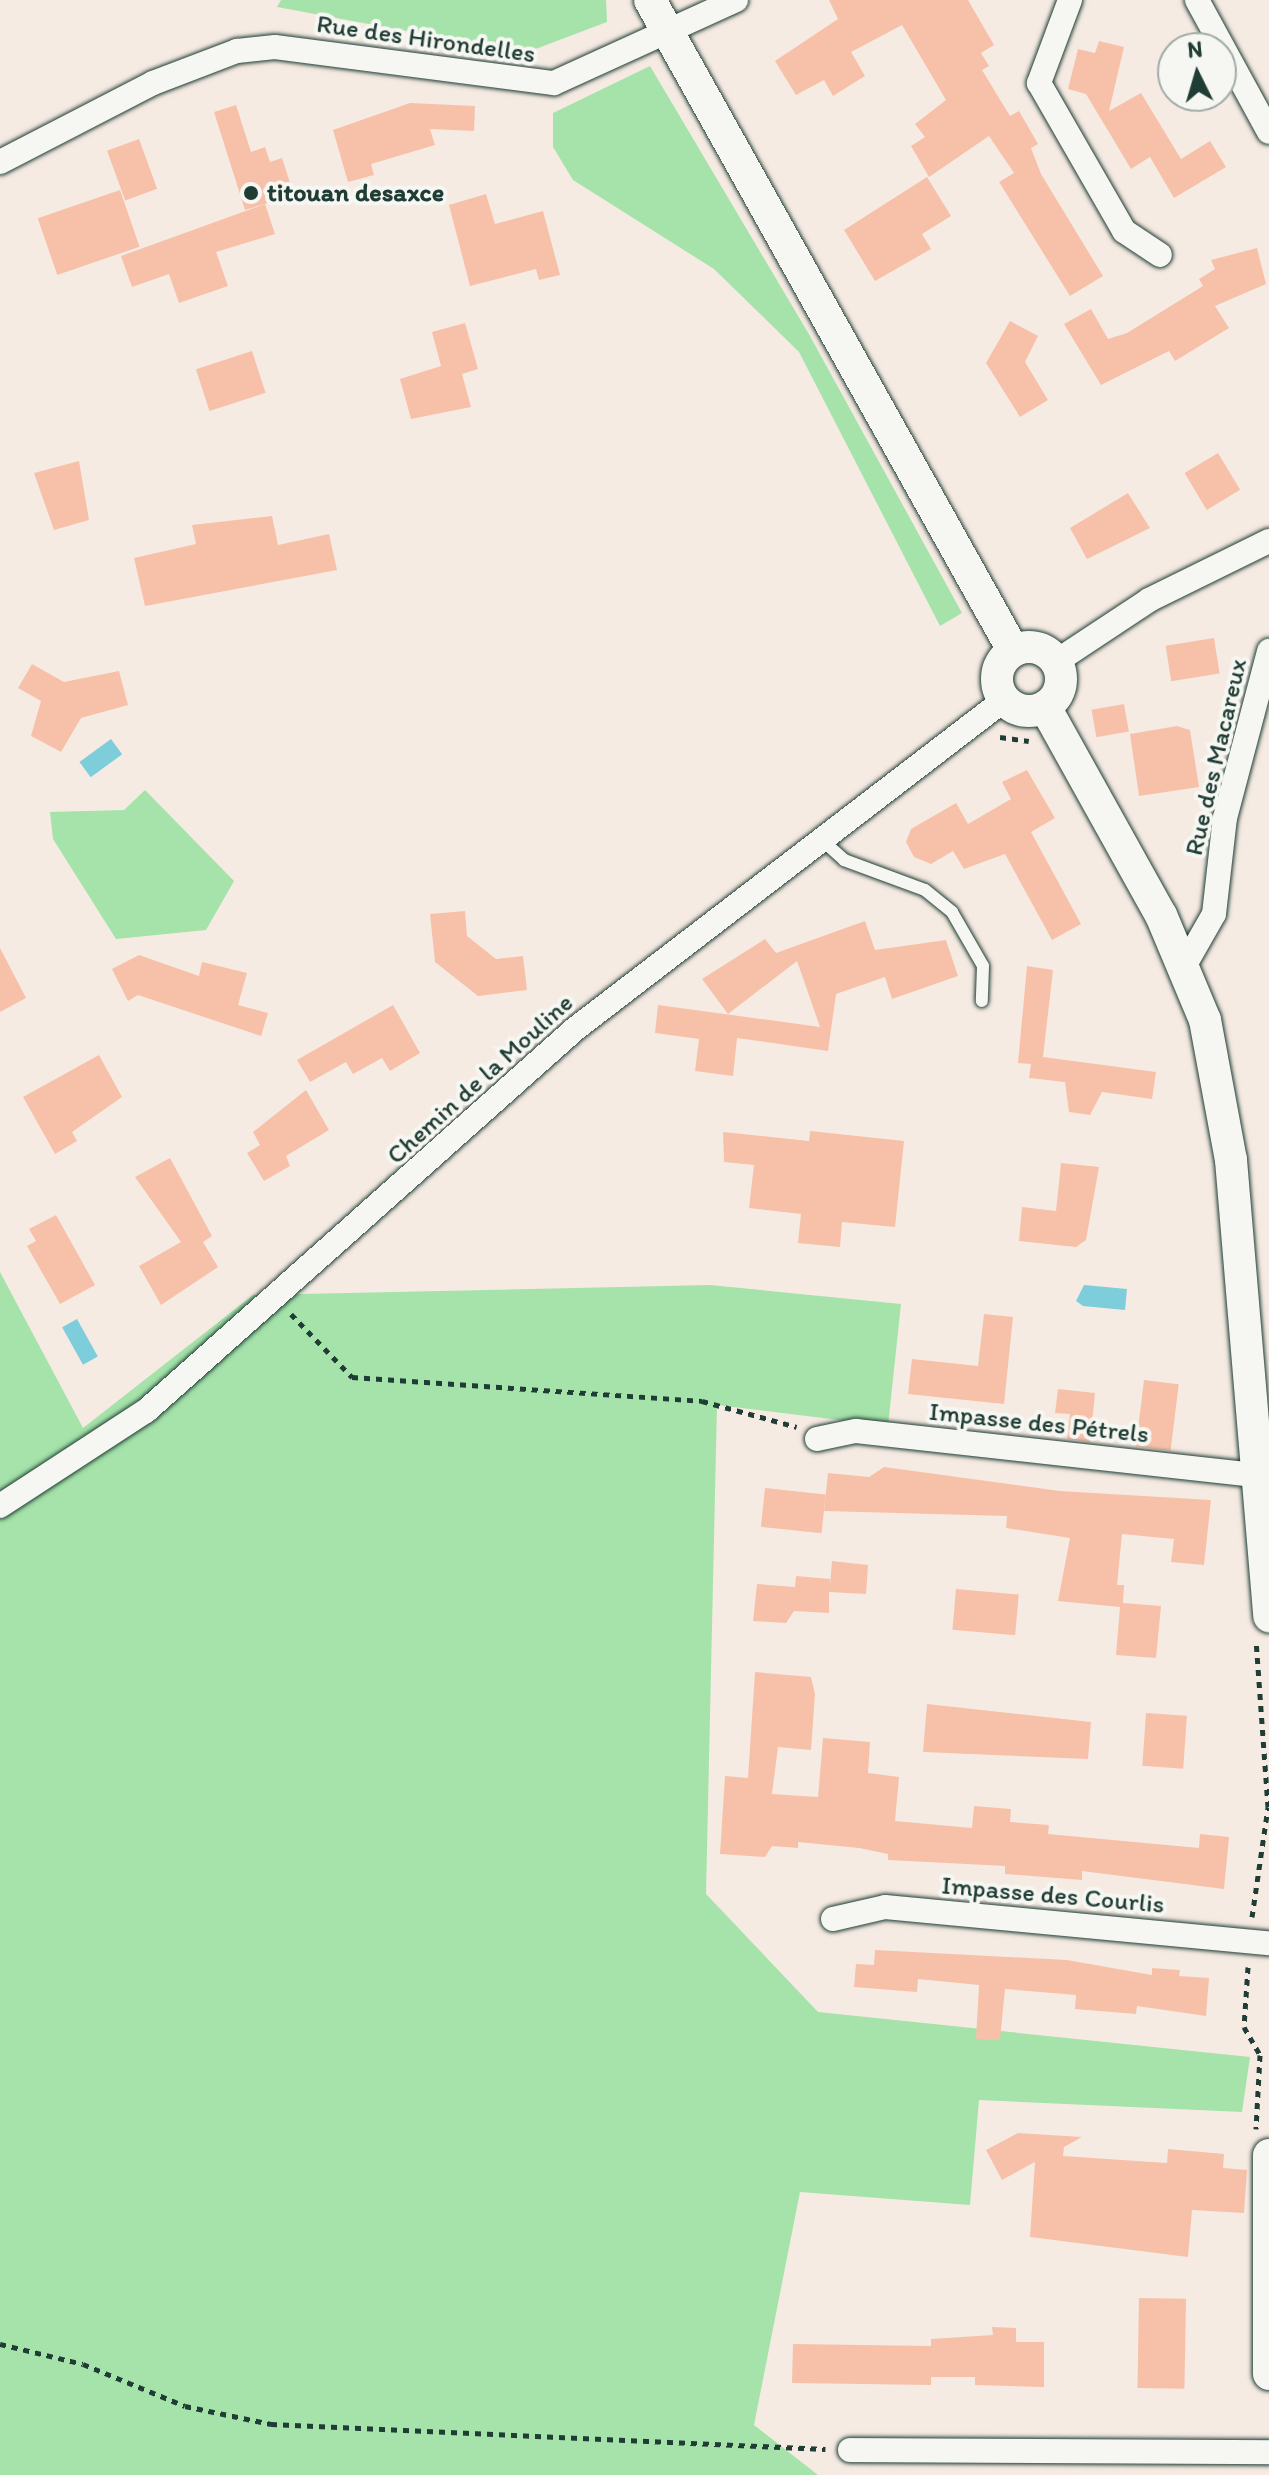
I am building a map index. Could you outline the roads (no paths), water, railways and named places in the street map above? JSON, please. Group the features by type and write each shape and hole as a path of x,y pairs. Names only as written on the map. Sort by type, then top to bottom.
{"main road":[{"path":"650,0 1013,650"},
{"path":"1042,649 1057,661 1062,682 1045,707 1023,711 1004,700 997,672 1013,650 1042,649"},
{"path":"1045,707 1186,963 1219,1078 1258,1376 1255,1475 1262,1624"},
{"path":"1262,2149 1269,2374"}],"street":[{"name":"Rue des Hirondelles","path":"0,162 153,83 237,51 275,47 554,83 736,0"},
{"path":"1070,0 1039,83 1124,231 1160,255"},
{"path":"1197,0 1212,11 1269,132"},
{"path":"1057,661 1149,600 1269,541"},
{"name":"Rue des Macareux","path":"1186,963 1214,914 1225,818 1263,698 1269,651"},
{"name":"Chemin de la Mouline","path":"0,1506 106,1442 274,1302 575,1029 959,739 1004,700"},
{"name":"Impasse des Pétrels","path":"817,1439 856,1431 1255,1475"},
{"name":"Impasse des Courlis","path":"833,1919 885,1907 1260,1942"},
{"path":"850,2450 991,2464 1269,2452"}],"lane":[{"path":"822,840 844,860 925,890 952,912 983,966 982,1001"}],"water":[{"path":"111,739 122,754 91,777 79,762"},
{"path":"1084,1285 1127,1289 1125,1310 1083,1306 1076,1301"},
{"path":"77,1319 98,1357 83,1365 62,1327"}],"place":[{"name":"titouan desaxce","path":"251,193"}]}
